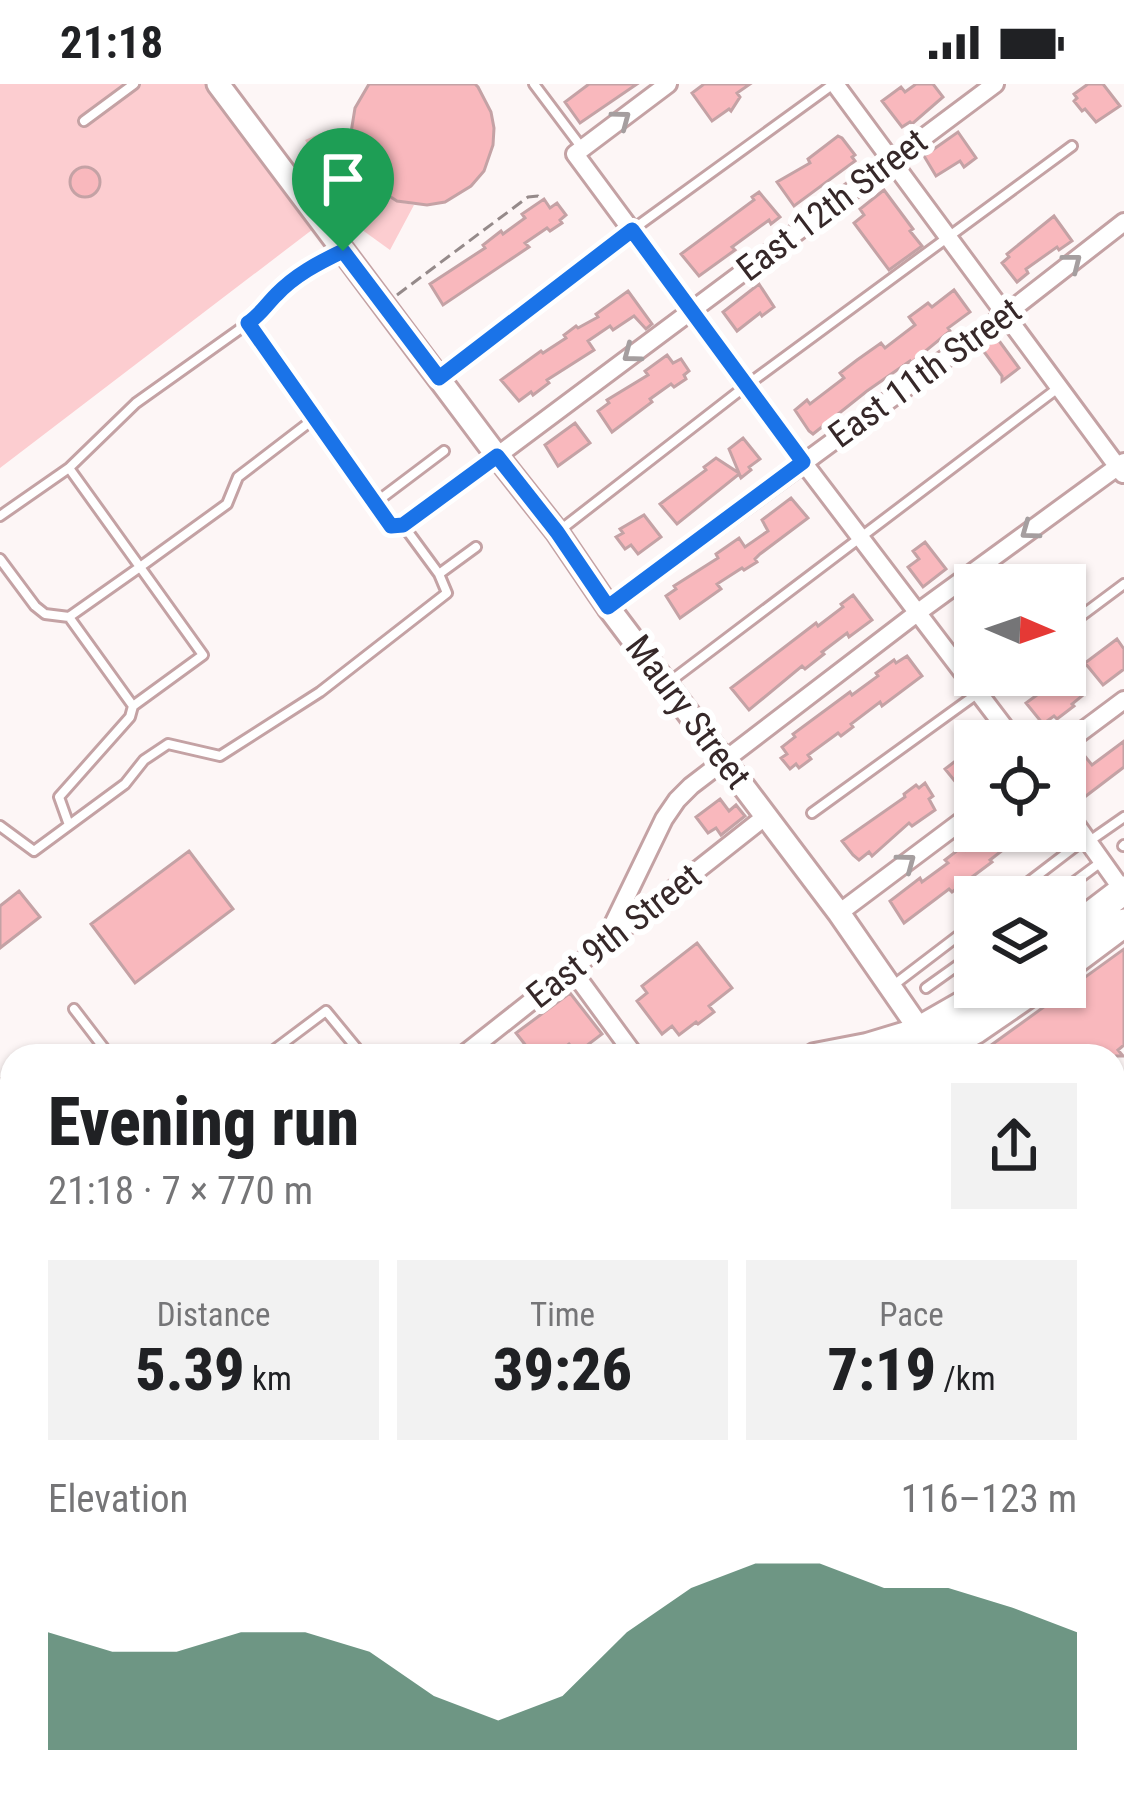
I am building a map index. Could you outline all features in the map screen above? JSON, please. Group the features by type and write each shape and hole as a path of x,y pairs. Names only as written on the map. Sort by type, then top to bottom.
{"main road":[{"path":"1086,919 1124,891"},
{"path":"1086,951 1124,923"},
{"path":"933,1044 972,1008"},
{"path":"939,1044 976,1029 1006,1008"}],"street":[{"name":"Maury Street","path":"218,84 839,913 927,1044"},
{"path":"668,84 579,151 632,230 954,661"},
{"path":"602,947 676,800 917,613 1122,468 835,84"},
{"name":"East 12th Street","path":"497,456 995,84"},
{"name":"East 11th Street","path":"608,607 1124,222"},
{"path":"981,696 999,720"},
{"path":"1086,728 1124,700"},
{"name":"East 9th Street","path":"477,1044 766,816"},
{"path":"839,913 954,828"},
{"path":"1087,840 1124,891"},
{"path":"572,970 626,1044"}],"lane":[{"path":"84,121 134,84"},
{"path":"534,84 579,151"},
{"path":"439,378 632,230 835,84"},
{"path":"557,532 1072,146"},
{"path":"0,515 69,468 136,404 261,314 312,266 343,251"},
{"path":"248,323 391,526 403,525 497,456"},
{"path":"667,684 1059,387"},
{"path":"0,559 35,606 45,614 70,617 227,504 238,477 315,418"},
{"path":"375,503 444,451"},
{"path":"69,468 203,656 133,706 130,717 59,797 70,825"},
{"path":"0,826 34,851 125,784 144,760 168,744 220,757 320,692 447,593 439,574 403,525"},
{"path":"439,574 476,547"},
{"path":"1086,612 1124,584"},
{"path":"70,617 133,706"},
{"path":"812,813 976,696"},
{"path":"1038,876 1124,817"},
{"path":"1083,876 1102,862"},
{"path":"891,987 954,939"},
{"path":"926,988 954,968"},
{"path":"74,1009 101,1044"},
{"path":"282,1044 326,1011 353,1044"}],"path":[{"path":"395,296 528,197 542,200"}],"shaded area":[{"path":"0,84 218,84 321,223 0,468"},
{"path":"328,130 337,153 316,159 305,140"},
{"path":"354,158 377,190 414,205 390,250 354,224 371,189 342,201 325,185 326,166"}],"building":[{"path":"369,84 478,87 491,112 493,145 484,171 471,186 445,202 427,205 397,201 372,185 359,169 350,139 355,108"},
{"path":"589,84 637,84 580,123 565,102"},
{"path":"704,84 750,84 737,93 740,97 731,111 712,121 692,93"},
{"path":"916,84 933,84 943,97 902,127 882,101 901,87 905,92"},
{"path":"1088,84 1103,84 1120,106 1096,122 1074,101 1074,94"},
{"path":"958,132 976,158 964,167 960,161 936,176 924,156"},
{"path":"838,136 855,161 794,206 777,182 810,163 808,159"},
{"path":"85,167 100,182 85,197 70,182"},
{"path":"884,190 922,246 889,270 854,223 864,215 860,209"},
{"path":"759,192 780,217 771,224 769,220 699,276 681,254"},
{"path":"544,199 550,208 557,203 566,215 562,223 525,243 529,247 443,305 430,284 485,248"},
{"path":"1054,216 1072,241 1026,269 1028,273 1017,282 1002,263 1007,254"},
{"path":"759,284 774,307 737,331 723,312"},
{"path":"954,290 970,312 911,363 813,434 809,431 795,410 844,378 840,373 881,343 885,348 915,325 909,317"},
{"path":"628,291 652,324 646,329 634,316 613,330 610,326 588,341 594,350 519,401 501,380 566,338 576,326 598,317"},
{"path":"997,338 1019,368 1002,381 982,349"},
{"path":"667,355 673,363 681,359 689,371 686,379 650,399 612,432 598,411"},
{"path":"575,423 590,443 558,466 545,445"},
{"path":"743,438 760,459 677,524 660,504 716,458 739,473 729,449"},
{"path":"791,498 808,518 760,554 757,562 717,584 721,589 680,618 666,596 674,586 718,558 716,554 739,538 745,547 768,531 762,520"},
{"path":"644,515 661,537 638,554 631,545 625,549 616,537 623,533 620,529"},
{"path":"925,542 946,569 923,587 908,567 919,559 913,551"},
{"path":"853,595 872,620 849,637 847,633 749,710 731,688"},
{"path":"1117,639 1124,649 1124,669 1103,685 1086,662"},
{"path":"907,656 922,676 808,755 811,759 799,768 796,764 790,769 781,758 787,754 782,747 793,734 894,660"},
{"path":"1036,696 1082,696 1057,719 1040,720 1026,703"},
{"path":"1124,741 1124,767 1086,796 1086,758 1092,765"},
{"path":"925,783 935,810 912,826 909,823 872,856 869,852 859,860 853,855 842,841"},
{"path":"720,799 729,811 736,805 745,816 721,835 716,828 708,833 696,817"},
{"path":"189,851 233,909 135,983 91,924"},
{"path":"955,852 1000,852 973,876 954,876 954,890 949,889 904,923 890,901 948,863 945,860"},
{"path":"19,891 40,917 0,948 0,906"},
{"path":"697,943 732,988 709,1006 714,1012 698,1024 679,1035 672,1026 662,1034 637,1001 647,993 642,986"},
{"path":"1124,949 1124,1044 993,1044 1042,1008 1086,1008 1086,976"},
{"path":"570,993 602,1034 589,1044 525,1044 516,1033"}],"route":[{"path":"632,230 803,462 608,607 497,456 403,525 391,526 248,323 312,266 343,251 439,378 632,230"}]}
